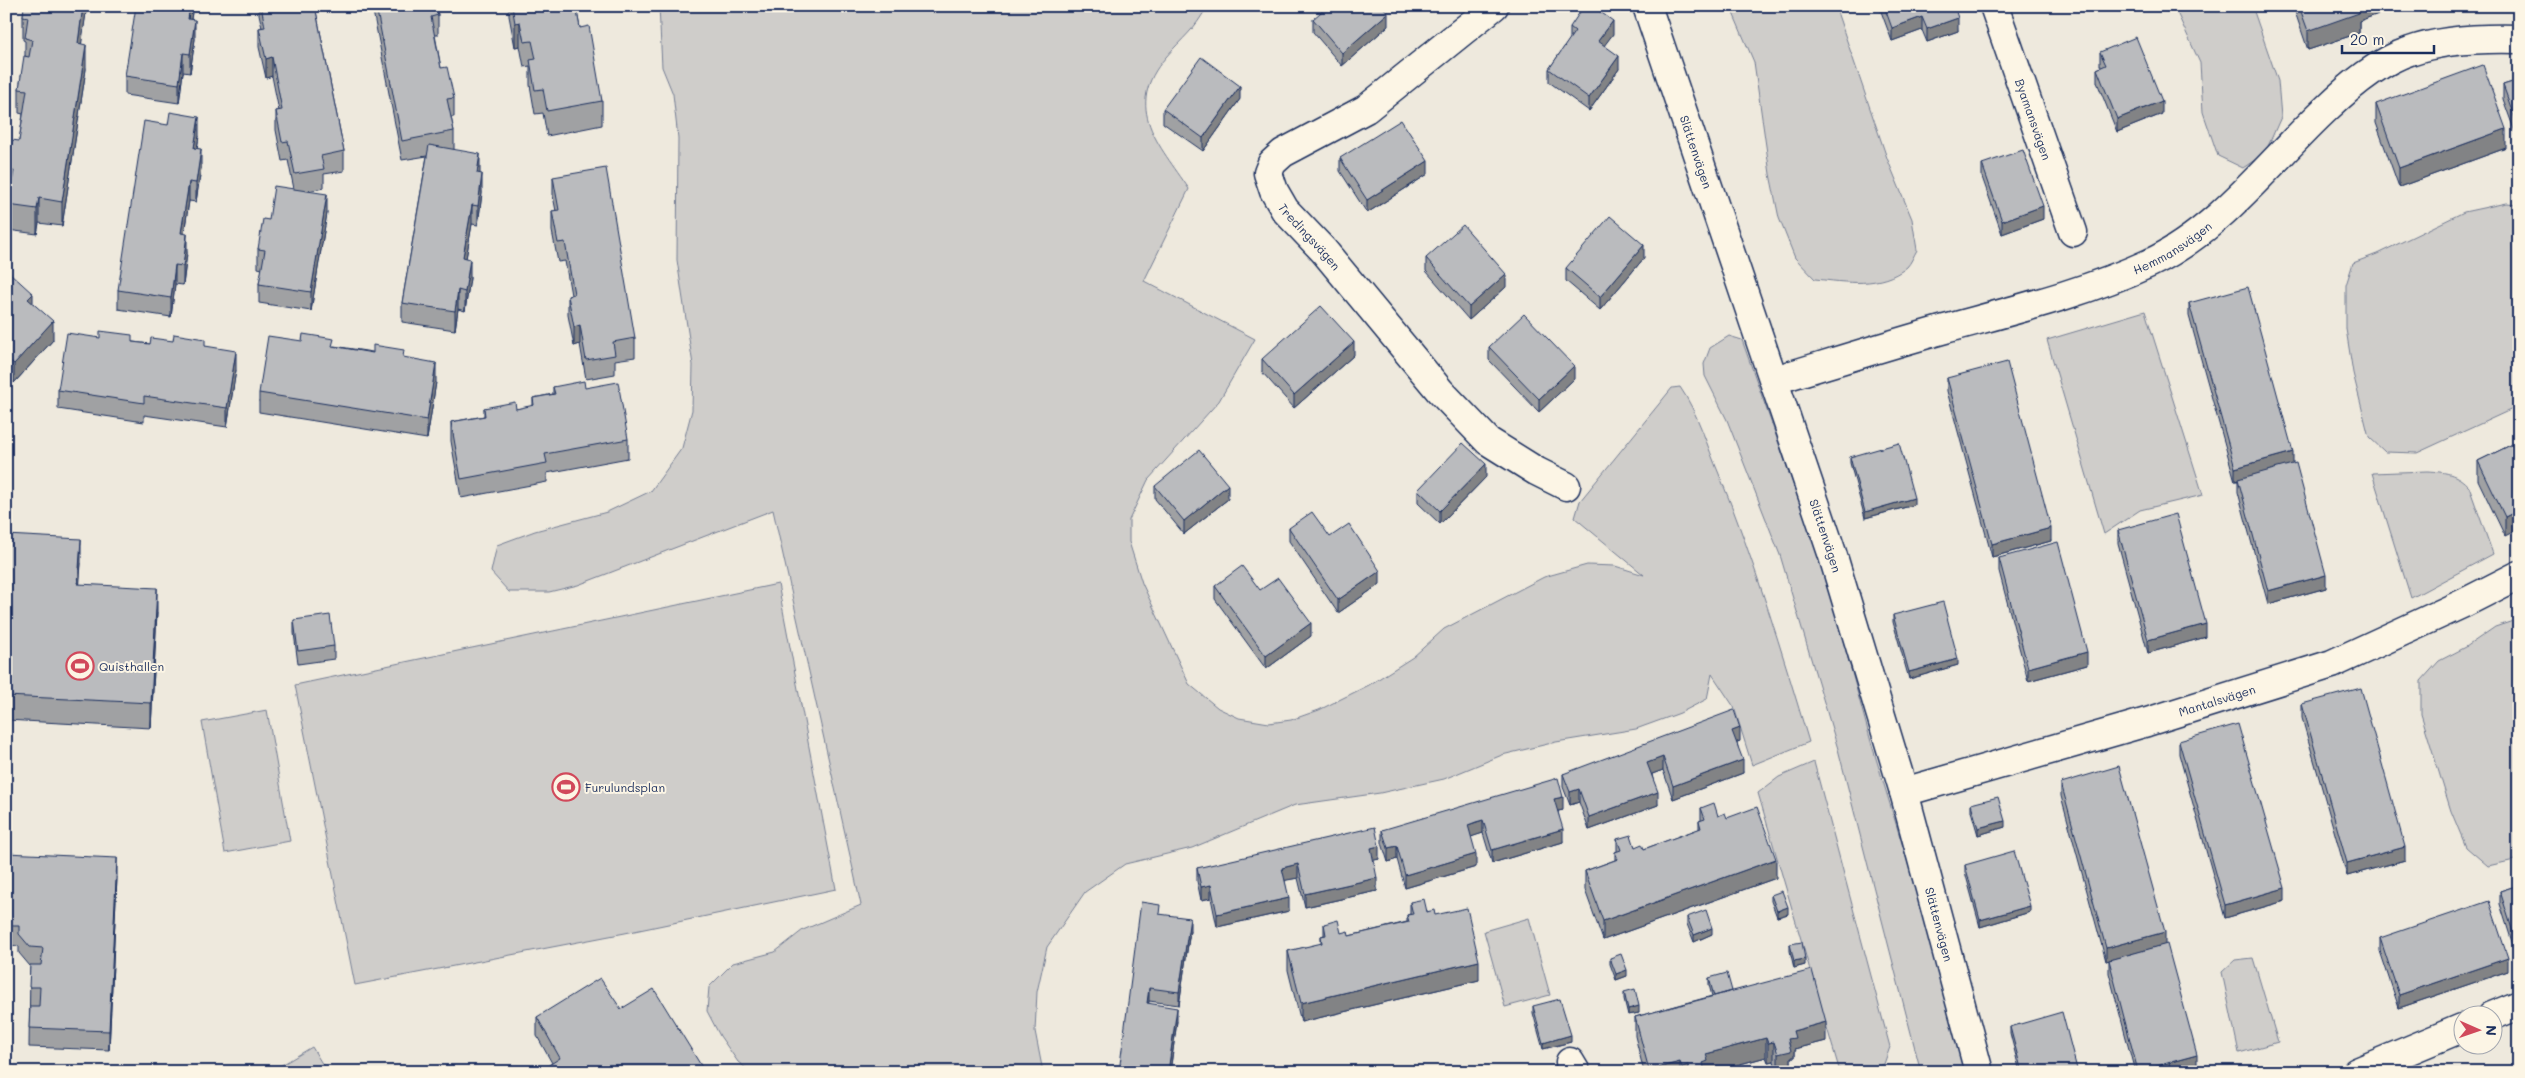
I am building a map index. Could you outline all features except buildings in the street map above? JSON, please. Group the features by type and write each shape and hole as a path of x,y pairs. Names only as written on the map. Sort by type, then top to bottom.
{"street":[{"name":"Tredingsvägen","path":"1494,6 1366,108 1283,153 1272,163 1268,173 1274,191 1285,210 1324,251 1440,391 1488,440 1536,471 1566,486"},
{"name":"Slättenvägen","path":"1647,6 1775,380 1832,554 1904,792 1979,1072"},
{"name":"Byamansvägen","path":"1994,6 2073,232"},
{"name":"Hemmansvägen","path":"1775,380 2096,286 2150,263 2190,238 2230,206 2325,110 2372,71 2409,51 2448,43 2496,38 2519,39"},
{"name":"Mantalsvägen","path":"1904,792 2147,722 2332,664 2519,575"},
{"path":"2502,1012 2519,1005"},
{"path":"2357,1072 2452,1032"}],"shaded area":[{"path":"659,6 1207,6 1193,27 1166,57 1153,75 1147,93 1146,109 1157,141 1189,189 1144,281 1255,339 1219,401 1148,480 1129,520 1129,542 1142,583 1189,684 1218,708 1239,718 1269,723 1291,720 1319,710 1369,685 1413,657 1444,629 1544,577 1587,565 1615,566 1644,575 1575,518 1580,501 1672,388 1680,387 1697,419 1744,540 1809,742 1752,765 1734,707 1712,674 1707,699 1680,713 1636,729 1556,742 1502,755 1444,779 1380,793 1295,805 1192,848 1125,864 1085,892 1047,947 1037,992 1035,1031 1043,1072 751,1072 738,1062 720,1036 707,1011 709,987 733,963 775,952 803,930 861,905 773,510 578,585 549,592 509,592 491,572 497,545 535,531 607,512 651,491 682,448 692,410 693,365 677,260 678,138 673,94 662,67"},
{"path":"1730,6 1835,6 1887,158 1912,219 1917,250 1907,267 1897,274 1886,279 1862,282 1815,279 1795,258 1779,218 1770,174 1754,62"},
{"path":"2174,6 2252,6 2278,81 2281,117 2265,153 2243,168 2218,156 2203,112 2200,63"},
{"path":"2506,203 2519,204 2519,406 2417,453 2385,452 2369,437 2353,373 2346,329 2346,285 2353,263 2377,254 2464,212"},
{"path":"2145,311 2203,495 2140,510 2104,534 2047,340"},
{"path":"1729,336 1742,340 1824,571 1871,742 1962,1040 1970,1072 1921,1072 1838,749 1780,555 1727,420 1705,376 1704,364 1710,348"},
{"path":"2427,471 2450,474 2460,479 2469,487 2493,554 2411,598 2372,473"},
{"name":"Furulundsplan","path":"778,584 836,889 625,933 355,985 295,685"},
{"path":"2516,620 2519,622 2519,859 2488,866 2466,847 2451,811 2421,714 2421,681 2439,661 2466,647 2495,627"},
{"path":"267,710 290,841 225,853 202,722"},
{"path":"1814,762 1890,1047 1884,1064 1867,1071 1840,1072 1758,793 1779,777"},
{"path":"1529,918 1550,995 1505,1007 1484,931"},
{"path":"2253,958 2278,1042 2239,1053 2222,972 2235,960"},
{"path":"312,1047 327,1072 270,1072"}],"place":[{"name":"Quisthallen","path":"80,666"},
{"name":"Furulundsplan","path":"566,787"}]}
